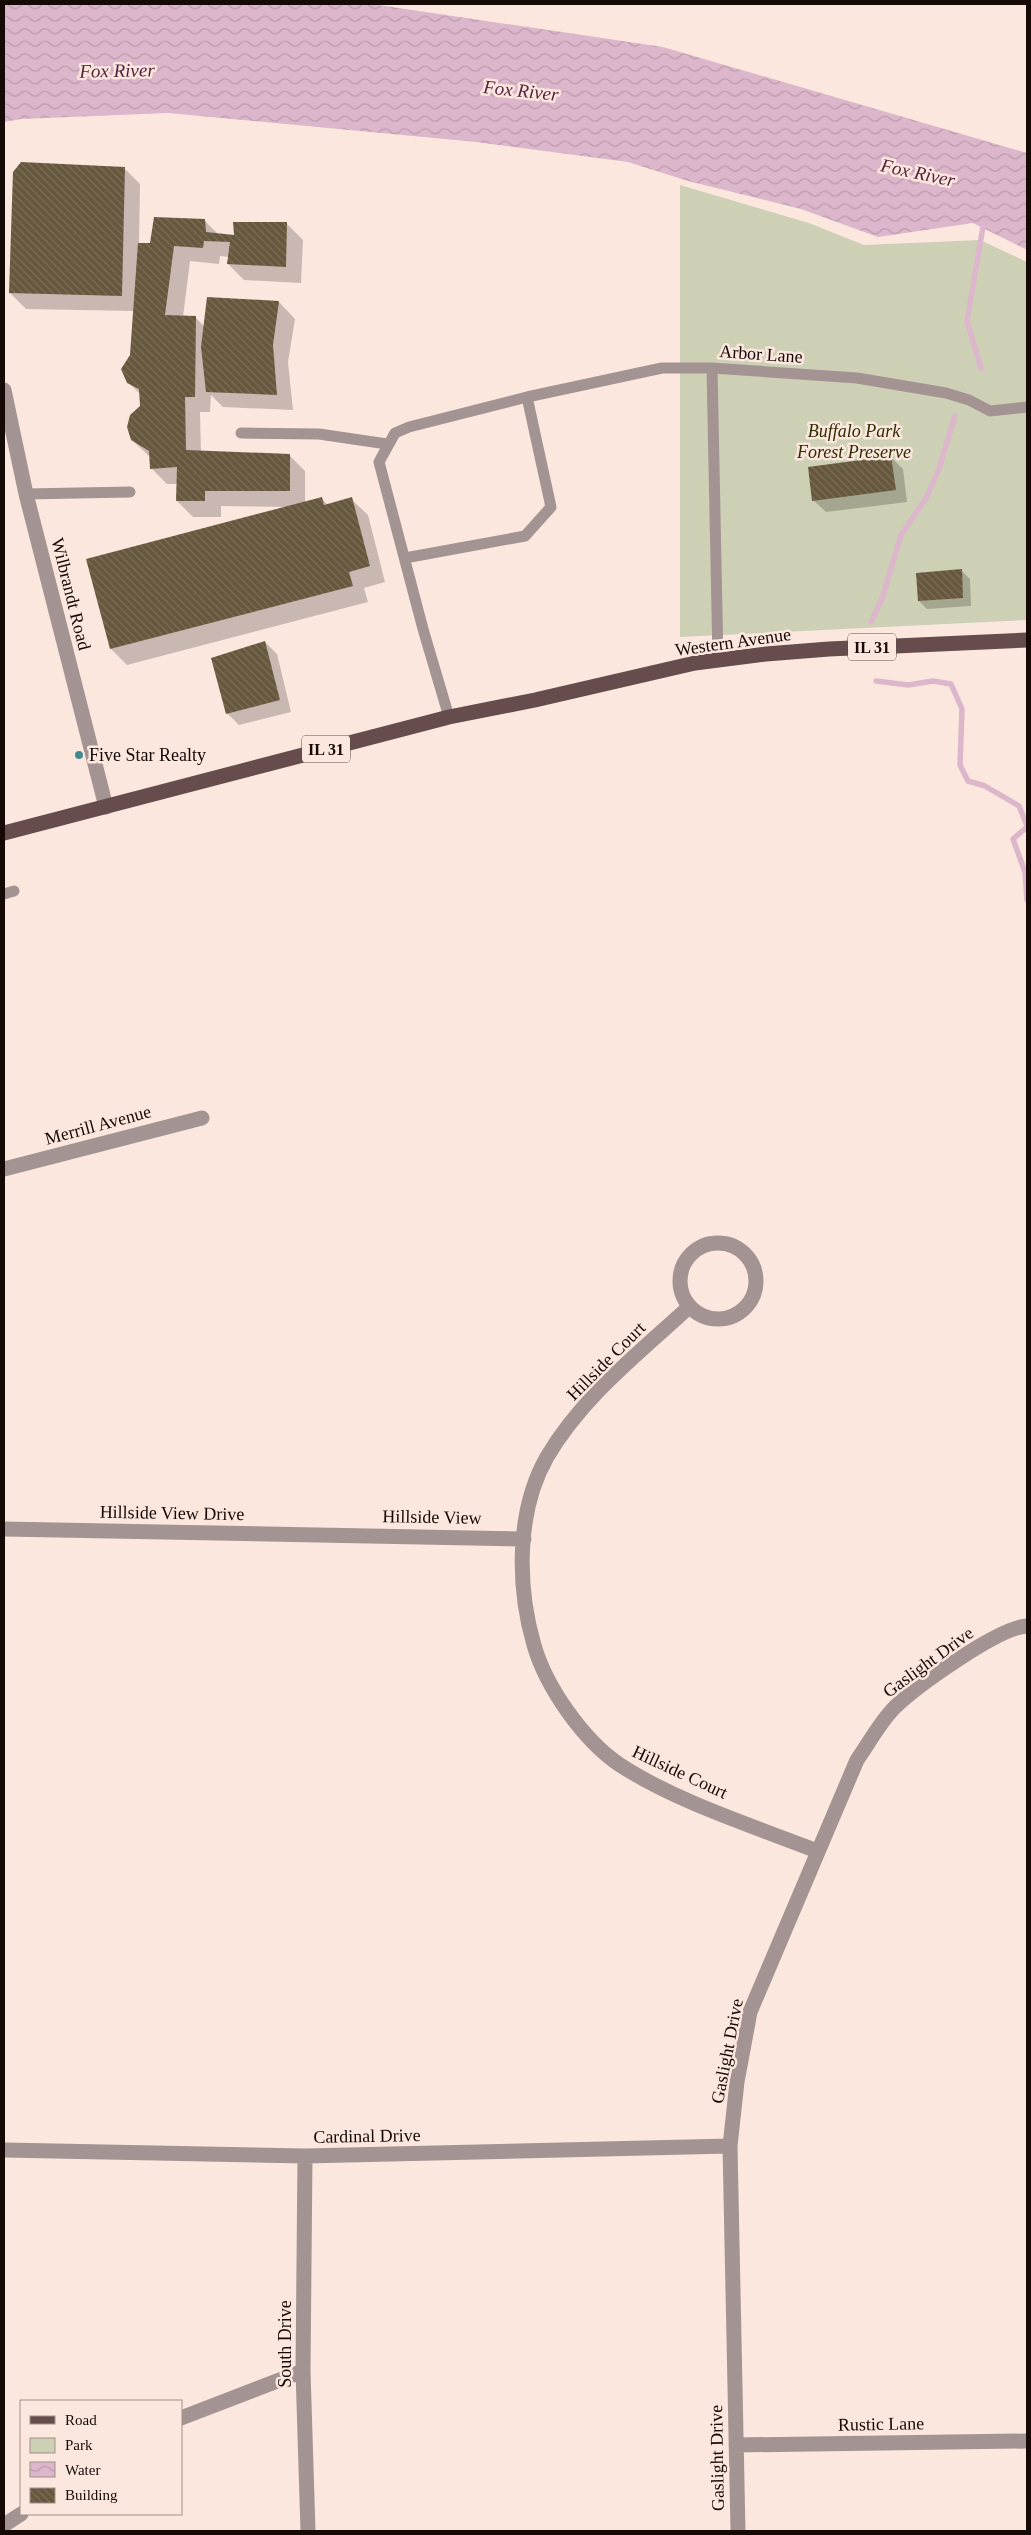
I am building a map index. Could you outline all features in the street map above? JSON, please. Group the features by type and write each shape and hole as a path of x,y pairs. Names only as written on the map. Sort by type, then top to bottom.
{"main road":[{"name":"Western Avenue","path":"449,717 718,660 830,649 1027,640"},
{"name":"IL 31","path":"4,833 449,717"}],"street":[{"name":"Wilbrandt Road","path":"4,390 26,494 106,807"},
{"name":"Merrill Avenue","path":"4,1169 202,1118"},
{"path":"719,1242 734,1246 746,1254 754,1267 756,1282 753,1297 744,1309 731,1317 716,1320 702,1316 689,1307 681,1294 679,1279 682,1265 691,1252 704,1244 719,1242"},
{"name":"Hillside Court","path":"689,1307 598,1391 565,1431 546,1458 530,1499 524,1538 524,1594 534,1645 554,1690 582,1731 619,1764 668,1791 817,1851"},
{"name":"Hillside View Drive","path":"4,1529 340,1534"},
{"name":"Hillside View","path":"340,1534 524,1538"},
{"name":"Gaslight Drive","path":"738,2531 730,2146 737,2082 750,2012 857,1760 894,1708 989,1641 1018,1626 1027,1626"},
{"name":"Cardinal Drive","path":"4,2150 305,2156 730,2146"},
{"name":"South Drive","path":"305,2156 304,2371 308,2531"},
{"path":"182,2418 304,2371"},
{"name":"Rustic Lane","path":"736,2445 1027,2441"},
{"path":"4,2525 20,2515"}],"lane":[{"name":"Arbor Lane","path":"387,444 395,433 409,427 527,397 662,368 712,368 857,378 946,393 970,400 990,412 1027,407"},
{"path":"712,368 718,660"},
{"path":"405,558 525,536 551,507 527,397"},
{"path":"241,433 319,434 387,444 378,462 449,717"},
{"path":"26,494 130,492"}],"green space":[{"name":"Buffalo Park Forest Preserve","path":"680,185 809,223 864,245 980,240 1027,262 1027,620 680,637"}],"water":[{"name":"Fox River","path":"4,4 372,4 663,47 1027,153 1027,250 973,223 878,237 801,209 688,181 628,162 476,142 168,113 21,119 4,122"}],"building":[{"path":"21,162 125,167 122,296 9,293 13,172"},
{"path":"154,217 205,219 206,232 234,235 233,222 287,222 286,267 227,264 230,242 204,241 203,248 174,246 165,315 196,316 195,397 185,397 186,450 290,454 290,491 205,491 205,501 176,501 177,467 150,469 149,451 131,440 127,427 130,415 140,406 139,389 127,383 121,369 130,355 138,243 150,243"},
{"path":"207,297 279,301 273,345 277,395 206,392 201,347"},
{"path":"891,456 896,490 812,501 808,467"},
{"path":"322,497 324,505 352,497 370,566 349,572 353,586 110,649 86,559"},
{"path":"962,569 963,598 918,601 916,573"},
{"path":"265,641 280,700 226,714 211,658"}],"waterway":[{"path":"981,368 967,321 984,221"},
{"path":"871,622 882,599 901,535 926,498 939,469 955,416"},
{"path":"876,681 908,685 933,681 951,684 962,709 960,765 968,781 985,786 1019,806 1027,826"},
{"path":"1027,827 1013,839 1025,872 1027,900"}],"place":[{"name":"Five Star Realty","path":"79,755"}]}
